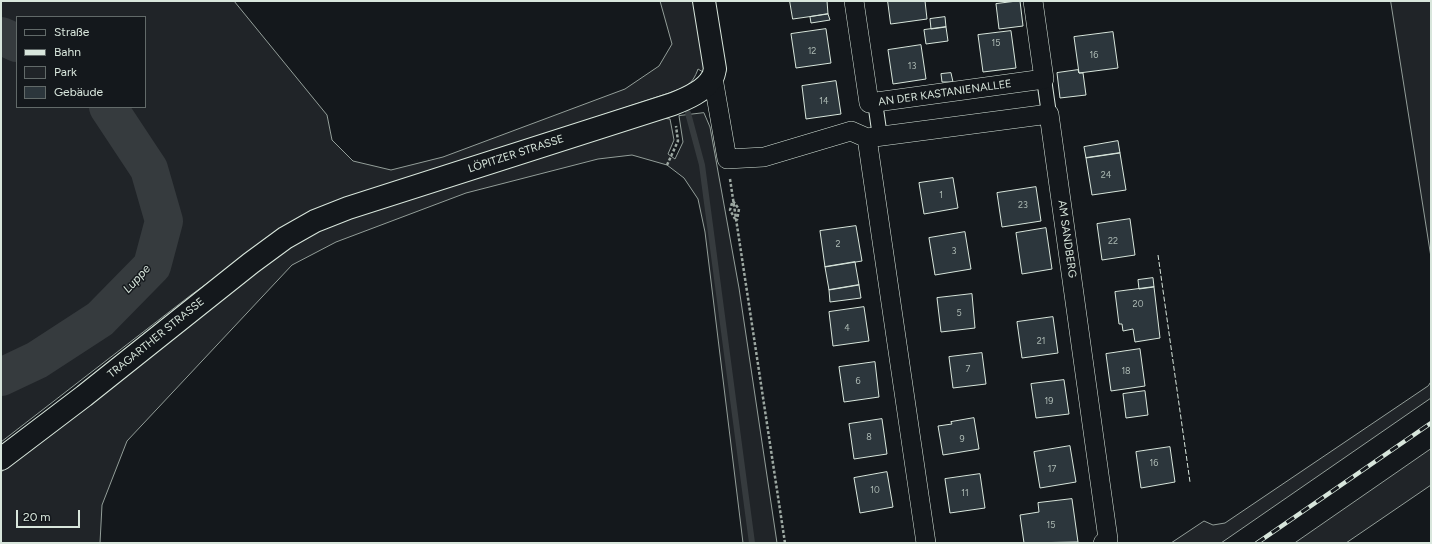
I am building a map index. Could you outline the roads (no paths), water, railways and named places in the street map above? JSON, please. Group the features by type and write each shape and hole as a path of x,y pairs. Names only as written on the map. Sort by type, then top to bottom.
{"street":[{"path":"704,1 715,69 713,78 727,159 764,157 852,131 873,138 1049,114 1033,1"},
{"name":"AN DER KASTANIENALLEE","path":"854,1 869,103 1044,79"},
{"name":"LÖPITZER STRASSE","path":"315,221 355,205 673,104 704,87 713,78"},
{"path":"875,102 873,138 926,543"},
{"name":"AM SANDBERG","path":"1049,114 1108,539 1103,543"},
{"name":"TRAGARTHER STRASSE","path":"1,459 84,396 251,263 285,238 315,221"}],"waterway":[{"name":"Luppe","path":"1,36 16,43"},
{"name":"Luppe","path":"1,377 37,360 100,319 152,266 164,221 149,169 109,108"},
{"path":"688,113 702,165 752,543"}],"railway":[{"path":"1257,543 1431,423"}]}
